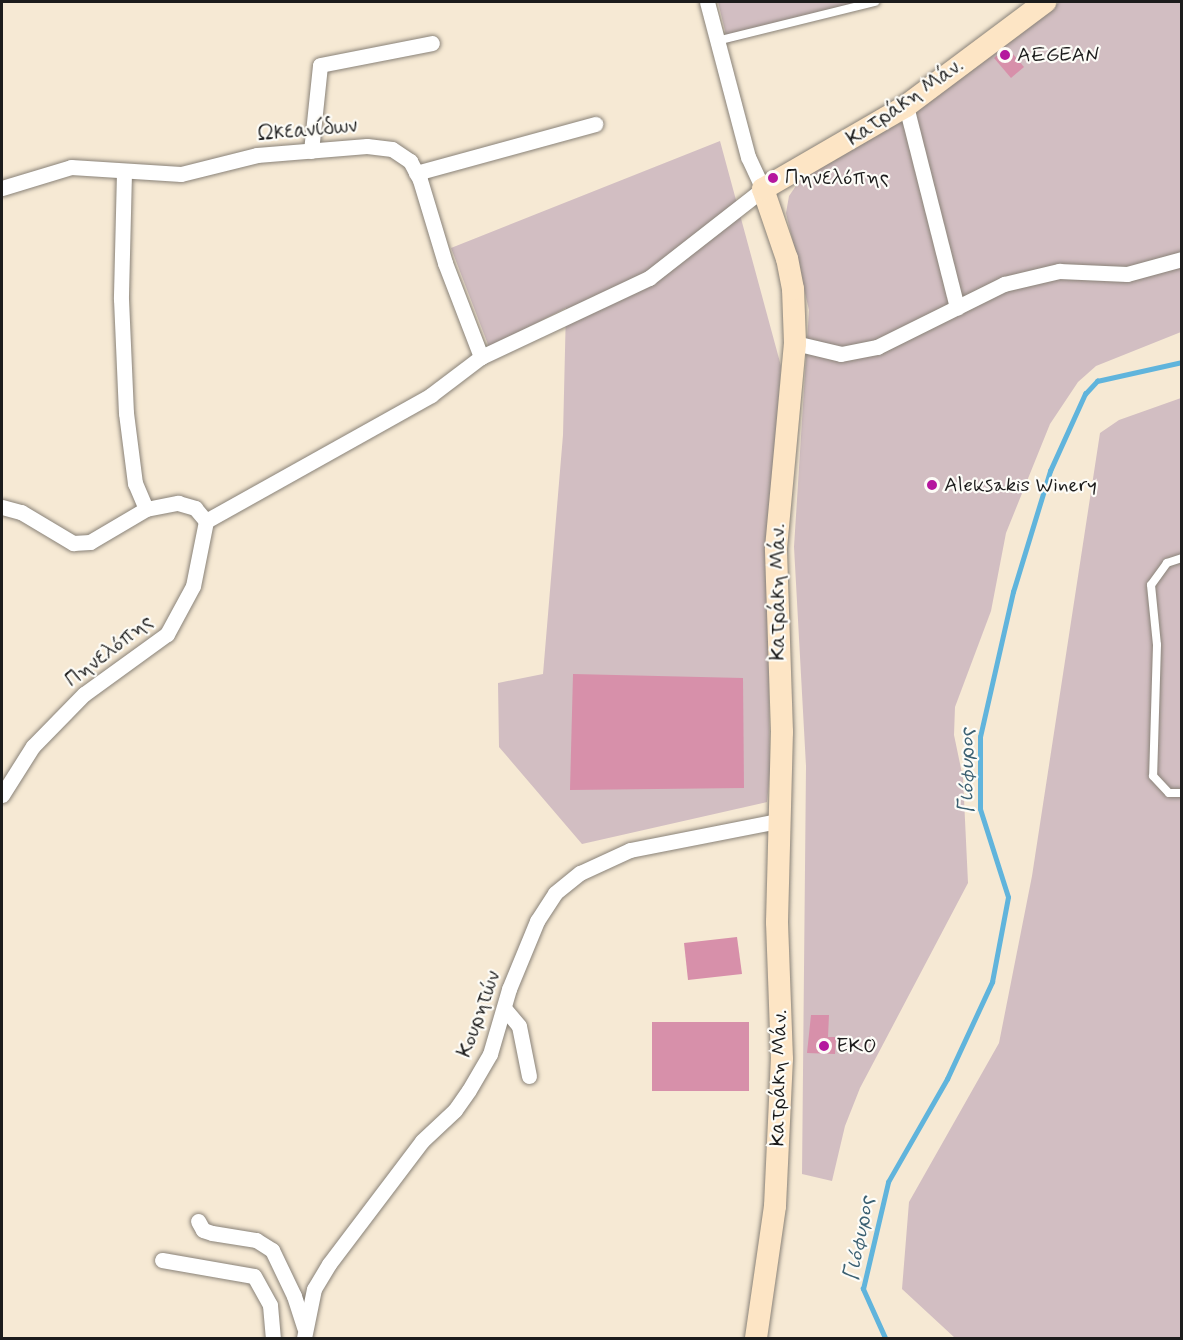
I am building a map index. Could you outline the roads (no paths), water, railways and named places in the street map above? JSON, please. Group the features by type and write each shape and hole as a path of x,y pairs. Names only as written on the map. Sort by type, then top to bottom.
{"street":[{"path":"2,507 21,512 73,543 90,542 146,509 178,503 195,508 206,521 431,395 481,357 649,278 763,189 748,157 707,2"},
{"name":"Κατράκη Μάν.","path":"756,1338 775,1206 782,1059 778,821 782,732 776,548 795,343 789,269 763,189 906,106 1045,2"},
{"path":"311,151 320,65 432,43"},
{"path":"906,106 957,308"},
{"path":"417,173 595,124"},
{"name":"Ωκεανίδων","path":"2,188 70,167 181,174 235,159 367,146 392,149 410,161 417,173 445,264 481,357"},
{"path":"124,172 121,299 126,413 135,483 146,509"},
{"path":"795,343 841,354 877,347 1004,284 1059,271 1127,274 1182,259"},
{"name":"Πηνελόπης","path":"2,795 33,746 84,693 167,634 193,586 206,521"},
{"name":"Κουρητών","path":"304,1336 315,1289 329,1263 422,1141 460,1105 490,1054 504,1008 541,913 573,877 630,850 778,821"},
{"path":"504,1008 513,1014 519,1026 529,1076"},
{"path":"198,1221 203,1230 256,1240 272,1250 294,1296 304,1336"},
{"path":"162,1260 255,1276 270,1305 273,1338"}],"lane":[{"path":"717,41 875,2"},
{"path":"1182,558 1167,563 1150,585 1157,645 1153,776 1169,793 1182,793"}],"waterway":[{"name":"Γιόφυρος","path":"885,1338 863,1289 888,1182 947,1079 992,982 1008,897 980,809 980,737 1013,592 1050,471 1085,394 1097,381 1182,362"}],"place":[{"name":"AEGEAN","path":"1005,55"},
{"name":"Πηνελόπης","path":"773,178"},
{"name":"Aleksakis Winery","path":"932,485"},
{"name":"EKO","path":"824,1046"}]}
